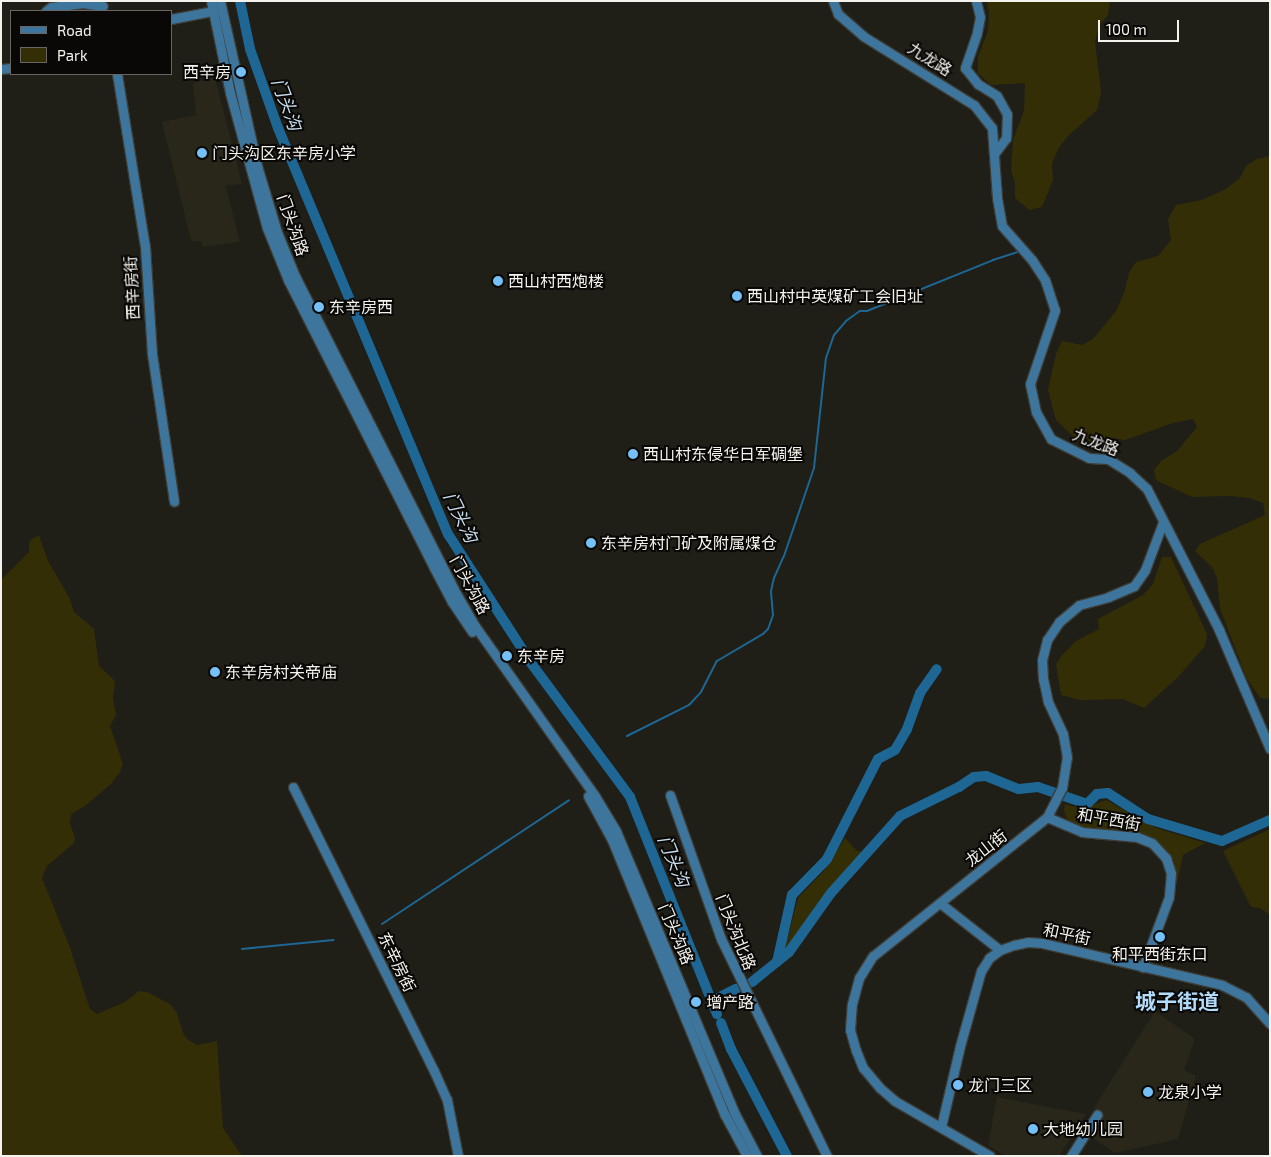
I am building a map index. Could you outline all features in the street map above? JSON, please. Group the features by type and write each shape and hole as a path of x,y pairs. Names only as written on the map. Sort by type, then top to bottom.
{"main road":[{"name":"门头沟路","path":"220,1 257,166 277,232 296,276 457,595 475,626 595,796 616,831 734,1112 757,1156"},
{"name":"九龙路","path":"833,1 838,14 863,36 974,105 992,128 997,198 1002,226 1032,260 1044,280 1055,310 1030,384 1036,412 1051,439 1089,458 1108,459 1130,473 1147,489 1219,630 1270,749"},
{"name":"九龙路","path":"976,1 980,17 977,34 965,68 978,84 997,96 1007,114 1006,138 994,154"},
{"path":"47,10 51,7 82,3 104,6"},
{"name":"门头沟路","path":"212,6 230,93 262,211 288,280 452,602 592,802 612,840 725,1115 747,1156"},
{"path":"172,19 212,6"},
{"name":"西辛房街","path":"117,75 145,246 152,354 174,501"},
{"name":"龙山街","path":"990,1156 895,1101 880,1088 863,1068 850,1030 852,1004 859,978 873,956 1048,817 1062,788 1066,757 1062,734 1048,702 1043,679 1042,660 1047,640 1059,622 1079,605 1108,598 1134,586 1145,570 1163,522"},
{"name":"东辛房街","path":"293,787 447,1100 458,1156"},
{"name":"门头沟北路","path":"670,795 720,940 826,1156"},
{"name":"和平西街","path":"1048,817 1082,832 1137,837 1152,843 1166,858 1171,873 1169,897 1143,967"},
{"path":"940,903 1000,950 989,958 982,971 960,1046 941,1127"},
{"name":"和平街","path":"1000,950 1028,942 1042,943 1234,990 1255,1006 1270,1024"},
{"path":"1071,1156 1098,1114"}],"shaded area":[{"name":"门头沟区东辛房小学","path":"215,77 242,184 226,186 240,242 203,247 201,241 191,241 162,122 196,115 193,83"},
{"name":"龙泉小学","path":"1155,1011 1195,1039 1184,1070 1196,1076 1178,1139 1115,1153 1091,1137 1104,1115 1094,1108"},
{"name":"大地幼儿园","path":"997,1097 1086,1114 1059,1156 1005,1156 988,1145"}],"green space":[{"path":"987,1 1110,1 1108,15 1099,26 1095,41 1101,93 1097,110 1067,137 1058,149 1052,164 1053,180 1042,207 1029,210 1015,198 1015,183 1011,170 1013,140 1024,111 1025,83 991,85 978,73 978,57 988,31 989,13"},
{"path":"1270,156 1270,697 1267,699 1260,698 1247,679 1220,609 1217,578 1212,567 1195,551 1200,544 1265,515 1263,503 1249,498 1230,496 1192,497 1156,480 1154,470 1161,461 1177,451 1197,427 1193,419 1173,423 1125,440 1111,438 1092,444 1078,441 1056,420 1048,390 1056,354 1062,341 1082,345 1093,339 1116,311 1124,293 1129,273 1136,262 1158,256 1171,240 1168,219 1176,205 1202,200 1226,189 1240,178 1246,166 1257,159"},
{"path":"39,535 48,561 69,597 74,612 94,629 99,666 115,681 113,699 116,715 110,726 123,764 120,772 111,784 85,806 71,814 70,823 75,838 74,843 47,866 42,878 69,945 90,1009 97,1014 125,1002 139,991 147,992 170,1004 177,1013 183,1033 187,1039 197,1045 217,1041 223,1128 242,1156 1,1156 1,580 29,552 29,543"},
{"path":"1162,557 1171,557 1207,634 1205,646 1178,677 1144,708 1123,699 1080,700 1061,695 1056,664 1062,655 1076,641 1099,629 1098,619 1143,595 1153,584"},
{"path":"1106,800 1156,828 1205,843 1183,855 1177,883 1174,860 1161,847 1139,833 1095,830 1068,822 1064,810 1065,804 1082,809"},
{"path":"1270,829 1270,915 1260,908 1251,907 1223,851"},
{"path":"845,838 857,851 864,852 824,896 784,952 798,898 823,872"}],"waterway":[{"name":"门头沟","path":"240,1 250,49 278,128 448,534 531,663 630,797 717,1014"},
{"path":"627,736 689,705 701,692 717,661 763,634 768,629 773,615 771,591 774,578 784,556 814,468 826,358 834,335 846,321 860,311 867,311 993,260 1018,252"},
{"path":"777,962 792,895 827,859 878,759 895,750 907,729 920,693 937,669"},
{"path":"752,982 789,952 831,893 900,816 959,787 974,777 986,776 1019,789 1038,787 1087,804 1097,794 1108,793 1148,819 1222,841 1270,820"},
{"path":"382,924 569,800"},
{"path":"242,949 334,940"},
{"path":"712,1001 736,989"},
{"name":"门头沟","path":"721,1023 731,1049 787,1156"}],"place":[{"name":"西辛房","path":"241,72"},
{"name":"门头沟区东辛房小学","path":"202,153"},
{"name":"西山村西炮楼","path":"498,281"},
{"name":"西山村中英煤矿工会旧址","path":"737,296"},
{"name":"东辛房西","path":"319,307"},
{"name":"西山村东侵华日军碉堡","path":"633,454"},
{"name":"东辛房村门矿及附属煤仓","path":"591,543"},
{"name":"东辛房","path":"507,656"},
{"name":"东辛房村关帝庙","path":"215,672"},
{"name":"和平西街东口","path":"1160,937"},
{"name":"增产路","path":"696,1002"},
{"name":"龙门三区","path":"958,1085"},
{"name":"龙泉小学","path":"1148,1092"},
{"name":"大地幼儿园","path":"1033,1129"}],"district":[{"name":"城子街道","path":"1177,1001"}]}
